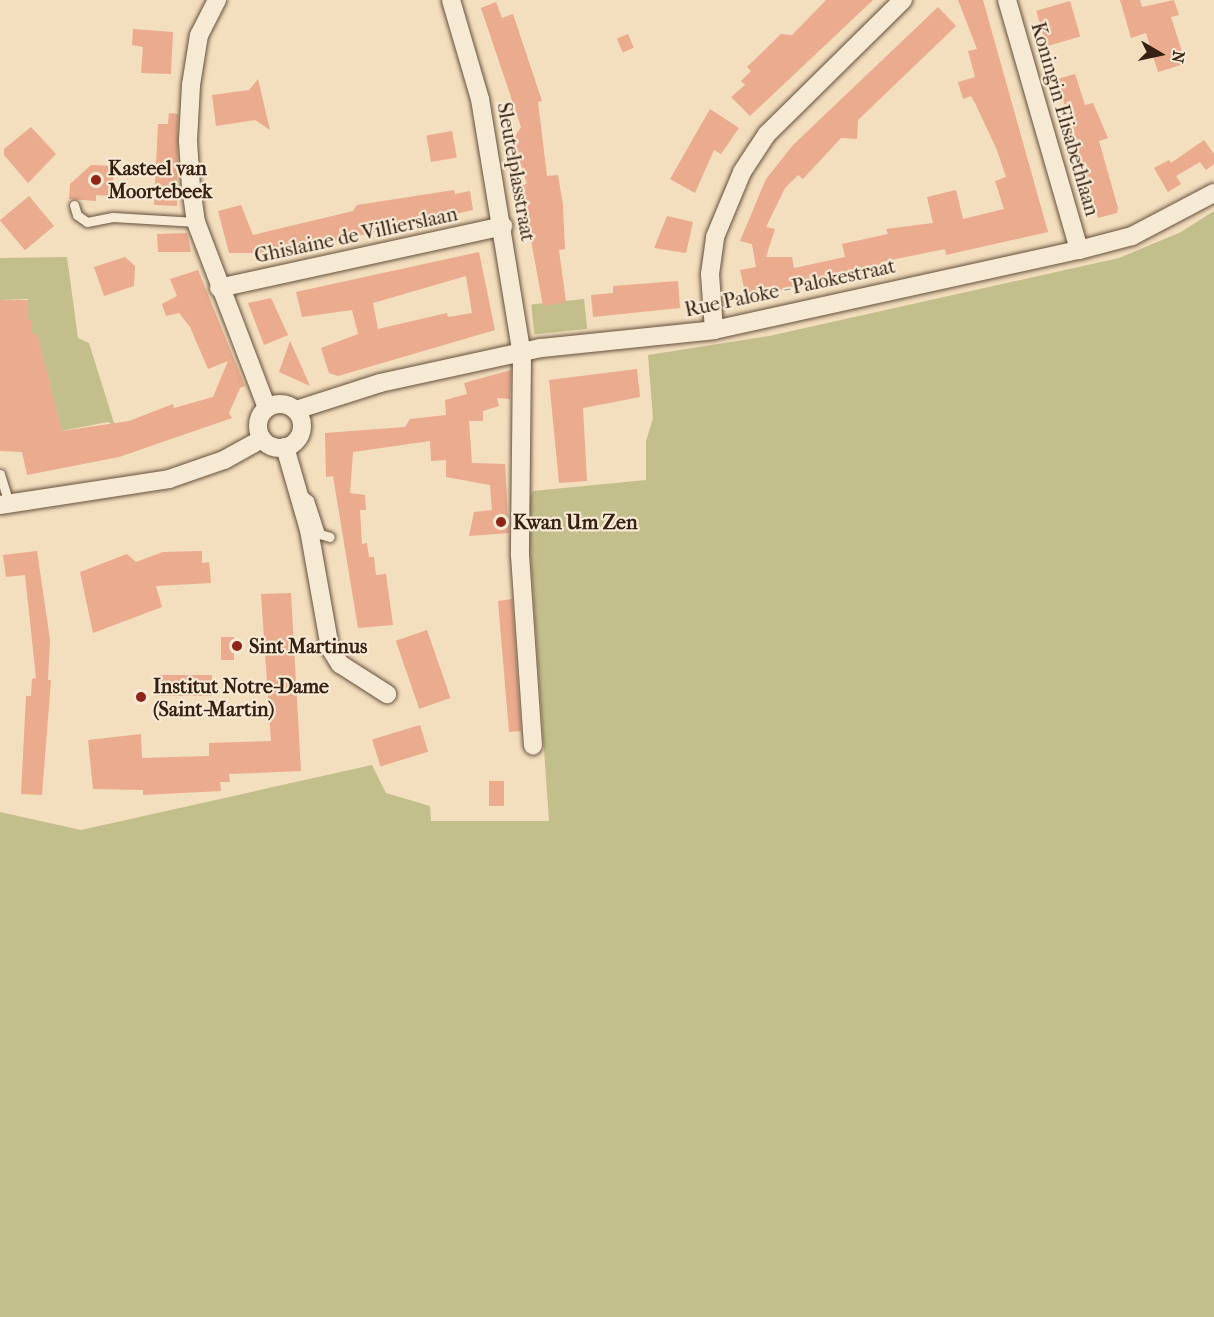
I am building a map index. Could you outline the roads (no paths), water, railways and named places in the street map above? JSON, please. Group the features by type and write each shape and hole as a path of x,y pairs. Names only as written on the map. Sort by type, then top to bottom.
{"street":[{"path":"217,0 199,35 191,85 188,141 196,222 219,288 267,408 259,419 262,439"},
{"name":"Sleutelplasstraat","path":"451,0 480,99 503,226 522,356 520,555 533,746"},
{"path":"714,330 710,274 715,237 742,172 767,134 903,0"},
{"name":"Koningin Elisabethlaan","path":"1007,0 1079,250"},
{"name":"Rue Paloke - Palokestraat","path":"267,408 282,404 296,410 380,383 522,356 552,347 714,330 1079,250 1160,225 1214,193"},
{"name":"Ghislaine de Villierslaan","path":"219,288 503,226"},
{"path":"285,447 302,432 296,410"},
{"path":"5,504 170,479 224,460 262,439 285,447"},
{"path":"285,447 297,490 330,648 340,664 387,694"}],"lane":[{"path":"74,205 76,215 87,222 113,217 196,222"},
{"path":"2,475 5,504"},
{"path":"297,490 309,500 320,534 330,537"}],"place":[{"name":"Kasteel van Moortebeek","path":"96,180"},
{"name":"Kwan Um Zen","path":"501,522"},
{"name":"Sint Martinus","path":"237,646"},
{"name":"Institut Notre-Dame (Saint-Martin)","path":"141,697"}]}
